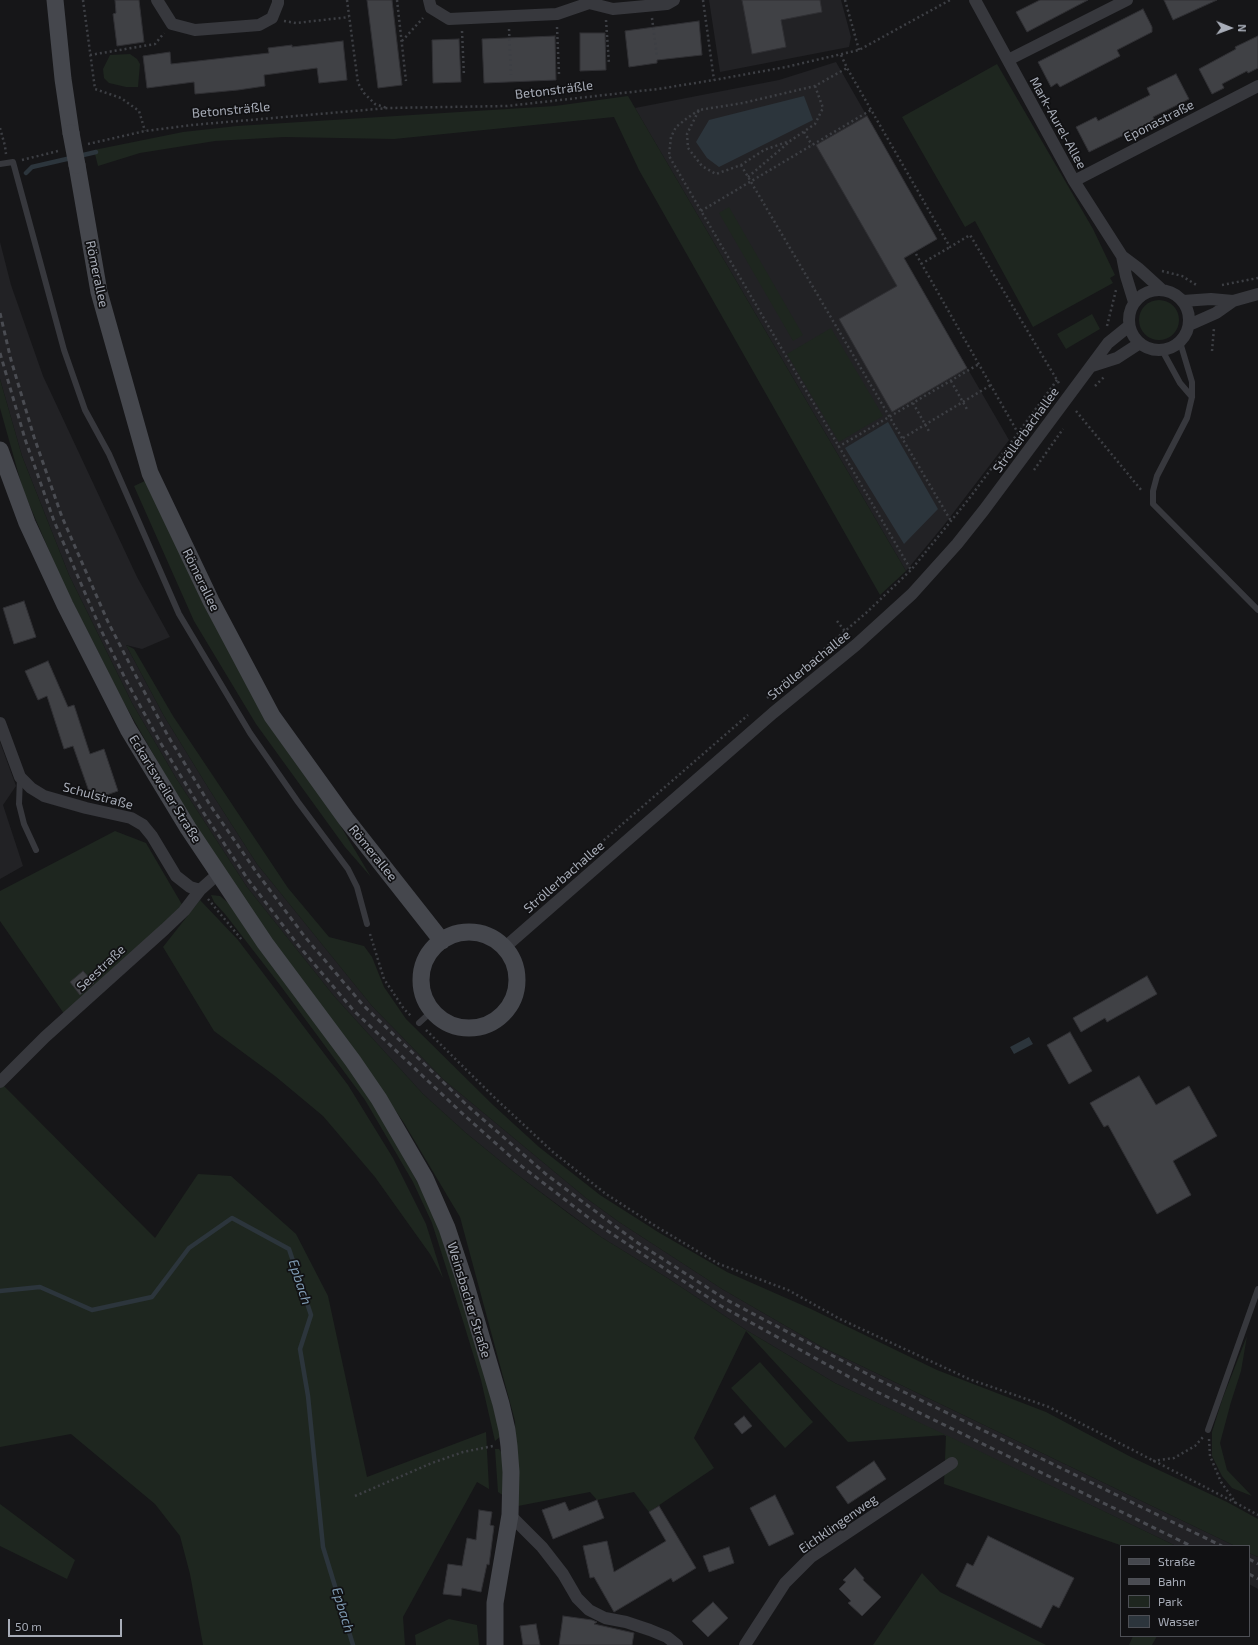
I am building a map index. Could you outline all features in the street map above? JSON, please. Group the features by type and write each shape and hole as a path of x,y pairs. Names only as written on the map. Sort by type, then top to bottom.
{"street":[{"name":"Römerallee","path":"55,0 62,79 99,292 150,473 211,600 272,716 346,819 442,941"},
{"path":"157,0 172,24 195,30 259,25 272,18 278,0"},
{"path":"430,4 449,19 557,14 589,1 613,9 667,4 674,0"},
{"name":"Mark-Aurel-Allee","path":"975,0 1074,181 1122,256 1161,289"},
{"path":"1008,60 1127,0"},
{"name":"Eponastraße","path":"1074,181 1258,86"},
{"name":"Mark-Aurel-Allee","path":"1122,256 1134,302"},
{"path":"1161,289 1171,291 1183,300 1189,315 1189,325 1186,334 1180,342 1172,348 1152,350 1136,340 1129,326 1130,311 1134,302 1142,294 1151,290 1161,289"},
{"path":"1189,325 1216,313 1233,301 1258,294"},
{"path":"1183,300 1211,298 1233,301"},
{"name":"Ströllerbachallee","path":"504,948 773,713 856,645 912,594 957,544 984,510 1108,343 1129,326"},
{"path":"1092,366 1117,358 1140,343"},
{"name":"Eckartsweiler Straße","path":"0,450 27,523 65,605 128,729 188,828 265,943 353,1061 379,1099"},
{"name":"Schulstraße","path":"0,723 20,777 31,788 44,796 86,808 131,818 143,825 152,836 176,876 190,887 200,890"},
{"name":"Seestraße","path":"0,1082 45,1037 184,911 200,890 219,873"},
{"path":"470,932 484,935 498,942 504,948 516,970 516,986 512,1001 503,1014 490,1024 475,1028 459,1028 444,1022 432,1011 424,998 421,982 423,966 431,952 442,941 456,934 470,932"},
{"name":"Weinsbacher Straße","path":"379,1099 425,1178 447,1228 465,1282 507,1430 511,1472 510,1515 495,1603 495,1645"},
{"name":"Eichklingenweg","path":"745,1645 785,1583 811,1557 952,1463"},
{"path":"510,1515 542,1547 562,1574 577,1598 589,1610 605,1618 626,1622 650,1630 667,1638 677,1645"}],"lane":[{"path":"3,164 13,162 64,350 85,410 109,454 179,614 250,733 298,802 348,869 358,887 368,924"},
{"path":"1180,342 1192,382 1192,397 1187,418 1157,476 1153,491 1153,504 1258,610"},
{"path":"1162,350 1180,383 1192,397"},
{"path":"20,777 19,804 24,824 36,850"},
{"path":"419,1023 432,1011"},
{"path":"1208,1430 1258,1290"}],"path":[{"path":"83,0 90,54 155,44 172,24"},
{"path":"347,0 358,83 364,93 375,104 388,108"},
{"path":"397,0 406,81"},
{"path":"703,0 714,80"},
{"path":"845,0 859,50"},
{"name":"Betonsträßle","path":"90,54 95,89 121,98 138,111 145,131 192,125 388,108 507,106 658,89 714,80 841,55 859,50 950,0"},
{"path":"402,42 430,4"},
{"path":"650,6 657,57"},
{"path":"605,7 609,64"},
{"path":"557,14 559,74"},
{"path":"509,16 511,75"},
{"path":"272,18 296,23 349,17"},
{"path":"461,18 464,76"},
{"path":"841,55 847,68 950,247"},
{"path":"847,68 815,86 743,103 699,110 676,127 671,137 669,156 911,570"},
{"path":"748,177 790,141 815,124 823,108 815,86"},
{"path":"699,110 687,134 688,148 702,166 716,174 741,165 764,150 790,141"},
{"path":"701,211 871,110"},
{"path":"0,128 5,146 3,164"},
{"path":"804,132 812,144"},
{"path":"741,165 951,521"},
{"path":"921,264 970,235 1060,385"},
{"path":"916,254 1018,433"},
{"path":"838,447 979,364"},
{"path":"766,699 845,631 911,570 951,521 1057,380"},
{"path":"951,381 968,411"},
{"path":"902,438 991,385"},
{"path":"913,403 930,433"},
{"path":"1076,412 1153,504"},
{"path":"1034,470 1066,424"},
{"path":"837,621 856,645"},
{"path":"566,873 748,715"},
{"path":"200,890 246,946"},
{"path":"368,924 379,968 384,979 404,1009 497,1100 553,1152 606,1194 719,1264 788,1290 840,1319 968,1379 1049,1407 1258,1515"},
{"path":"1153,1460 1174,1458 1194,1446 1208,1430"},
{"path":"1208,1430 1210,1456 1221,1482 1236,1503"},
{"path":"492,1438 494,1452"},
{"path":"355,1496 432,1463 463,1452 494,1445"}],"shaded area":[{"path":"709,0 841,0 851,37 849,47 720,72"},
{"path":"836,62 937,239 904,259 1009,440 944,525 906,571 635,108 779,80"},
{"path":"0,242 11,285 43,376 137,577 170,637 142,649 126,645 164,716 257,864 372,1006 444,1080 586,1198 619,1222 722,1289 822,1347 1233,1545 1174,1545 835,1383 746,1330 669,1279 601,1237 515,1173 466,1133 423,1094 334,996 247,887 176,778 132,703 69,575 22,456 0,379"},
{"path":"0,742 16,786 3,805 23,866 0,879"},
{"path":"1250,1553 1258,1557 1258,1589 1250,1585"}],"green space":[{"path":"130,54 137,59 140,64 138,87 126,87 109,83 104,78 103,69 110,55"},
{"path":"997,64 1093,229 1115,275 1110,278 1113,283 1033,327 975,221 965,227 902,117"},
{"path":"628,96 906,571 880,595 639,170 614,117 394,139 284,137 215,141 140,153 98,166 94,150 183,132 237,126 555,106"},
{"path":"729,207 803,335 793,341 719,213"},
{"path":"1163,300 1170,303 1176,309 1179,320 1178,328 1170,337 1163,340 1155,340 1148,337 1140,328 1139,316 1142,309 1151,301"},
{"path":"1092,314 1100,329 1066,349 1057,334"},
{"path":"831,328 883,416 839,442 787,354"},
{"path":"0,379 22,456 69,575 132,703 176,778 247,887 334,996 423,1094 466,1133 515,1173 601,1237 669,1279 746,1330 835,1383 946,1435 848,1442 746,1331 694,1438 714,1468 649,1512 634,1492 597,1500 590,1492 518,1506 515,1421 460,1217 404,1123 359,1057 242,900 186,811 124,703 63,583 23,490 0,408"},
{"path":"147,480 328,805 371,877 345,847 256,724 194,621 134,486"},
{"path":"126,645 134,649 173,716 288,888 329,937 364,946 372,957 384,987 406,1019 493,1105 539,1147 600,1195 658,1232 727,1272 811,1309 937,1370 1046,1412 1131,1457 1227,1502 1258,1519 1258,1557 1250,1553 1250,1545 1233,1545 822,1347 722,1289 619,1222 586,1198 444,1080 372,1006 257,864 164,716"},
{"path":"115,831 146,843 184,908 67,1018 0,921 0,891"},
{"path":"211,895 220,896 232,906 332,1041 385,1122 435,1215 472,1327 501,1436 495,1441 481,1380 432,1223 413,1182 365,1100 280,985 214,902"},
{"path":"200,900 238,940 348,1085 393,1158 426,1224 443,1278 430,1254 375,1177 323,1116 275,1076 214,1031 163,947"},
{"path":"3,1085 155,1238 198,1174 231,1176 296,1234 328,1296 367,1477 486,1432 489,1489 477,1482 403,1617 405,1645 203,1645 190,1574 180,1536 155,1504 71,1434 0,1447 0,1086"},
{"path":"1247,1336 1241,1371 1220,1443 1227,1470 1252,1496 1232,1488 1222,1476 1212,1456 1212,1432 1222,1400"},
{"path":"760,1362 813,1422 785,1448 731,1388"},
{"path":"946,1435 1174,1545 1120,1545 944,1484"},
{"path":"495,1449 499,1449 503,1455 504,1496 498,1492"},
{"path":"0,1504 75,1560 67,1579 0,1546"},
{"path":"922,1573 940,1592 1046,1645 873,1645"},
{"path":"449,1619 477,1625 479,1645 416,1645 415,1635"},
{"path":"1133,1637 1156,1637 1152,1645 1129,1645"}],"water":[{"path":"804,96 813,120 719,167 707,158 696,142 709,120"},
{"path":"888,422 938,509 904,544 845,448"},
{"path":"1029,1037 1033,1044 1014,1054 1010,1047"}],"building":[{"path":"115,0 139,0 144,42 117,46 113,14 116,13"},
{"path":"367,0 392,0 402,85 378,88"},
{"path":"742,0 820,0 822,12 781,20 786,47 752,54"},
{"path":"1040,0 1088,0 1027,32 1016,12"},
{"path":"1164,0 1217,0 1173,20"},
{"path":"1143,9 1152,27 1152,32 1117,50 1120,56 1060,87 1057,83 1051,87 1038,62"},
{"path":"699,21 702,55 657,60 657,63 629,67 625,31"},
{"path":"580,33 605,33 606,70 580,71"},
{"path":"555,36 556,80 484,83 482,39"},
{"path":"1258,36 1258,68 1248,73 1247,71 1222,84 1224,88 1212,94 1199,69 1236,49 1235,47"},
{"path":"459,39 461,82 433,83 432,40"},
{"path":"343,41 347,80 319,83 317,68 264,75 265,86 238,90 195,94 194,82 147,88 143,56 170,52 171,64 269,53 268,48 292,45 292,47"},
{"path":"1176,74 1189,99 1153,117 1155,121 1089,152 1076,127 1096,117 1098,121 1150,95 1147,88"},
{"path":"867,116 937,239 904,258 967,368 892,412 839,319 897,286 816,145"},
{"path":"24,601 36,637 14,644 3,608"},
{"path":"48,661 68,707 74,705 90,754 104,749 118,791 92,800 73,746 64,749 47,696 38,700 25,671"},
{"path":"83,971 94,983 80,995 70,982"},
{"path":"1147,976 1157,994 1107,1022 1105,1018 1081,1032 1073,1018"},
{"path":"1070,1032 1092,1071 1069,1084 1047,1045"},
{"path":"1139,1076 1156,1105 1189,1086 1217,1136 1173,1161 1191,1195 1157,1214 1108,1125 1104,1127 1090,1103"},
{"path":"744,1416 752,1426 742,1434 734,1424"},
{"path":"874,1461 886,1479 848,1504 836,1487"},
{"path":"775,1495 794,1534 769,1546 750,1508"},
{"path":"597,1500 604,1518 553,1539 542,1510 565,1502 569,1511"},
{"path":"659,1506 696,1568 673,1582 671,1578 614,1612 594,1577 590,1578 583,1546 607,1541 614,1572 666,1541 649,1512"},
{"path":"479,1510 492,1512 490,1525 494,1526 489,1565 487,1564 481,1592 462,1588 461,1596 443,1594 448,1564 462,1566 467,1538 476,1540"},
{"path":"988,1536 1074,1578 1059,1608 1053,1605 1041,1628 956,1586 967,1563 973,1566"},
{"path":"729,1547 734,1563 709,1572 703,1556"},
{"path":"855,1568 864,1578 863,1580 881,1597 862,1616 848,1603 851,1601 839,1589 846,1582 843,1580"},
{"path":"713,1602 728,1618 708,1637 692,1621"},
{"path":"563,1616 592,1620 597,1622 594,1624 634,1633 632,1645 559,1645"},
{"path":"536,1624 540,1645 523,1645 520,1626"}],"waterway":[{"path":"79,156 96,152"},
{"path":"26,173 32,167 71,158"},
{"name":"Epbach","path":"0,1291 40,1287 92,1310 152,1297 189,1248 232,1218 289,1249 311,1315 300,1349 308,1396 323,1547 353,1645"}],"railway":[{"path":"0,313 11,360 34,437 62,517 108,622 137,678 168,736 210,805 257,873 305,937 363,1005 470,1108 547,1175 635,1241 725,1299 875,1378 1220,1545"},
{"path":"0,353 25,439 54,521 101,630 127,682 160,742 201,809 247,878 298,945 354,1011 464,1115 520,1165 594,1222 721,1306 871,1389 1189,1545"},
{"path":"1250,1560 1258,1564"},
{"path":"1250,1575 1258,1579"}]}
